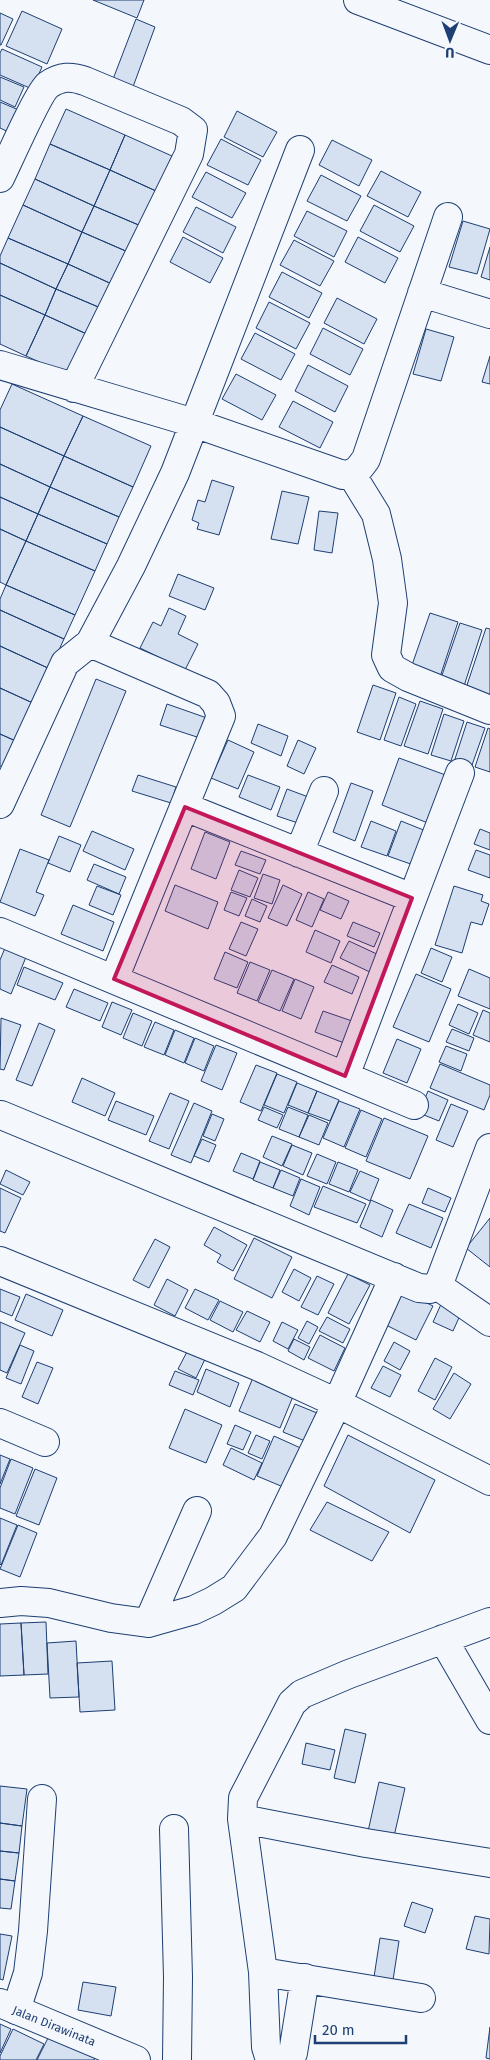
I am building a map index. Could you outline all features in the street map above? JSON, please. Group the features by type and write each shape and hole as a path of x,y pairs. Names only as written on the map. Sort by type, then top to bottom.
{"street":[{"path":"358,0 490,50"},
{"path":"0,178 44,89 63,78 72,77 85,81 181,121 193,130 190,154 74,388"},
{"path":"0,804 65,663 90,643 131,566 175,472 300,150"},
{"path":"1,367 194,423 343,476 352,475 358,471 366,459 448,217"},
{"path":"422,294 490,314"},
{"path":"352,475 376,514 387,559 393,603 386,655 392,668 408,677 490,710"},
{"path":"90,643 208,694 216,703 221,716 114,979"},
{"path":"345,1076 460,773"},
{"path":"299,853 324,791"},
{"path":"185,807 412,898"},
{"path":"0,932 414,1105"},
{"path":"0,1114 419,1288 430,1289 438,1286 490,1148"},
{"path":"0,1261 257,1366 490,1481"},
{"path":"0,1603 21,1601 49,1603 111,1618 148,1623 194,1610 234,1588 273,1536 337,1404 394,1277"},
{"path":"438,1286 490,1322"},
{"path":"0,1423 45,1442"},
{"path":"148,1623 197,1512"},
{"path":"270,2060 266,2047 263,1972 242,1819 243,1798 292,1703 302,1694 349,1674 490,1622"},
{"path":"443,1639 490,1720"},
{"path":"8,2007 28,1973 33,1931 42,1798"},
{"path":"242,1819 366,1843 490,1863"},
{"path":"174,1829 178,1977 176,2060"},
{"path":"263,1972 421,1998"},
{"path":"288,2060 292,2053 306,1978"},
{"name":"Jalan Dirawinata","path":"8,2007 136,2060"}],"highlighted area":[{"path":"185,807 412,898 345,1076 114,979"}],"building":[{"path":"93,0 144,0 137,18"},
{"path":"22,11 62,29 47,64 6,46"},
{"path":"0,13 13,19 1,45 0,45"},
{"path":"136,19 155,27 130,95 110,87"},
{"path":"2,49 42,67 32,89 0,75 0,53"},
{"path":"0,77 24,87 15,107 0,100"},
{"path":"0,102 21,111 11,133 0,128"},
{"path":"66,109 125,135 110,170 50,144"},
{"path":"237,111 277,132 263,157 224,137"},
{"path":"125,135 172,156 156,191 110,170"},
{"path":"221,139 261,160 248,185 207,165"},
{"path":"332,140 372,160 359,186 319,165"},
{"path":"50,144 110,170 94,206 35,179"},
{"path":"110,170 156,191 141,226 94,206"},
{"path":"381,171 421,192 408,217 367,196"},
{"path":"206,172 246,193 232,218 192,197"},
{"path":"321,175 361,196 347,221 307,201"},
{"path":"35,179 94,206 82,232 23,205"},
{"path":"23,205 82,232 68,264 8,238"},
{"path":"374,205 414,226 400,252 360,231"},
{"path":"94,206 141,226 128,252 82,232"},
{"path":"196,207 236,227 223,253 183,232"},
{"path":"307,211 347,231 334,257 294,236"},
{"path":"463,221 490,229 477,274 449,267"},
{"path":"82,232 128,252 114,285 68,264"},
{"path":"183,237 223,258 210,283 170,262"},
{"path":"358,237 398,258 385,283 345,262"},
{"path":"8,238 68,264 56,289 0,263 0,256"},
{"path":"294,240 334,261 320,286 280,265"},
{"path":"490,247 490,280 481,277"},
{"path":"0,263 56,289 45,315 0,295"},
{"path":"68,264 114,285 103,309 56,289"},
{"path":"282,272 322,293 309,318 269,297"},
{"path":"56,289 103,309 91,336 45,315"},
{"path":"0,295 45,315 26,356 0,344"},
{"path":"337,298 377,319 364,344 324,323"},
{"path":"269,302 310,323 296,349 256,328"},
{"path":"45,315 91,336 73,377 26,356"},
{"path":"323,328 363,349 350,375 310,354"},
{"path":"426,329 454,337 441,381 413,374"},
{"path":"255,333 295,354 281,380 241,359"},
{"path":"490,356 490,384 482,382"},
{"path":"308,365 348,386 335,412 295,391"},
{"path":"236,374 276,395 262,420 222,399"},
{"path":"12,384 83,416 64,456 0,427 0,410"},
{"path":"293,401 333,422 320,448 279,427"},
{"path":"83,416 151,446 133,487 64,456"},
{"path":"0,427 64,456 50,487 0,464"},
{"path":"64,456 133,487 119,517 50,487"},
{"path":"0,464 50,487 38,514 0,497"},
{"path":"212,480 234,487 219,535 197,529 199,523 192,520 198,500 205,502"},
{"path":"50,487 119,517 107,544 38,514"},
{"path":"282,491 309,497 298,544 271,539"},
{"path":"0,497 38,514 26,541 0,529"},
{"path":"319,511 338,513 332,553 314,550"},
{"path":"38,514 107,544 95,571 26,541"},
{"path":"0,529 26,541 6,585 0,582"},
{"path":"26,541 95,571 75,615 6,585"},
{"path":"178,574 214,588 205,610 169,596"},
{"path":"6,585 75,615 64,639 0,610 0,599"},
{"path":"169,608 186,616 178,634 198,644 185,670 140,648 153,622 161,626"},
{"path":"0,610 64,639 50,669 0,646"},
{"path":"430,613 458,622 440,677 411,668"},
{"path":"460,623 482,630 464,686 441,678"},
{"path":"486,628 490,629 490,700 465,691"},
{"path":"0,646 50,669 35,704 0,688"},
{"path":"96,679 126,691 70,827 41,815"},
{"path":"373,685 396,693 380,740 357,732"},
{"path":"0,688 35,704 18,742 0,734"},
{"path":"399,697 416,704 401,746 384,740"},
{"path":"420,701 443,709 428,754 404,746"},
{"path":"167,704 207,718 200,738 160,725"},
{"path":"444,714 464,721 451,761 431,755"},
{"path":"467,722 485,728 471,768 454,762"},
{"path":"258,724 288,736 281,756 251,743"},
{"path":"488,728 490,729 490,772 475,767"},
{"path":"0,734 18,742 6,769 0,766"},
{"path":"228,740 254,752 238,789 211,778"},
{"path":"298,740 316,748 304,774 287,766"},
{"path":"399,758 451,777 433,825 382,805"},
{"path":"138,775 176,787 171,803 132,791"},
{"path":"248,775 280,787 271,810 239,797"},
{"path":"351,783 373,791 355,841 333,832"},
{"path":"287,789 311,798 301,824 277,816"},
{"path":"371,821 396,831 387,856 361,847"},
{"path":"401,821 431,833 419,867 388,856"},
{"path":"480,829 490,833 490,850 474,844"},
{"path":"92,831 134,849 125,870 83,851"},
{"path":"205,832 230,842 216,879 191,869"},
{"path":"59,836 81,845 70,872 48,863"},
{"path":"20,849 49,860 36,892 44,895 35,916 0,902"},
{"path":"476,850 490,855 490,878 468,870"},
{"path":"241,851 266,860 260,874 235,865"},
{"path":"94,864 126,877 119,894 87,880"},
{"path":"239,870 258,878 250,897 231,890"},
{"path":"263,874 280,880 272,904 254,898"},
{"path":"175,885 218,902 208,929 165,911"},
{"path":"283,885 302,894 287,926 268,918"},
{"path":"97,886 121,895 113,915 89,905"},
{"path":"454,886 483,895 481,901 489,904 482,925 471,922 462,953 435,945"},
{"path":"231,892 247,898 239,916 224,910"},
{"path":"308,892 324,899 312,927 296,920"},
{"path":"328,892 349,901 341,919 320,910"},
{"path":"252,899 267,906 260,922 245,916"},
{"path":"73,905 114,922 103,951 61,934"},
{"path":"241,922 258,929 246,956 229,949"},
{"path":"353,922 380,933 374,947 347,936"},
{"path":"315,930 340,941 331,963 306,952"},
{"path":"349,941 381,956 372,973 340,958"},
{"path":"5,948 26,957 11,994 0,989 0,960"},
{"path":"431,948 452,957 442,982 421,973"},
{"path":"225,952 248,962 237,988 214,979"},
{"path":"250,962 270,970 257,1001 237,993"},
{"path":"332,965 359,977 352,994 324,982"},
{"path":"24,967 63,983 55,1000 17,985"},
{"path":"469,969 490,978 490,1009 458,996"},
{"path":"272,970 294,979 280,1011 258,1002"},
{"path":"416,974 451,989 429,1042 393,1027"},
{"path":"295,979 314,987 301,1019 282,1011"},
{"path":"74,989 108,1003 100,1021 66,1007"},
{"path":"112,1002 132,1010 121,1035 102,1027"},
{"path":"458,1004 478,1013 469,1034 449,1025"},
{"path":"483,1010 490,1013 490,1042 473,1035"},
{"path":"323,1011 355,1022 347,1044 315,1032"},
{"path":"133,1013 152,1021 142,1046 123,1038"},
{"path":"1,1018 21,1025 4,1070 0,1069"},
{"path":"155,1022 174,1030 164,1055 144,1047"},
{"path":"39,1023 55,1030 32,1086 16,1080"},
{"path":"452,1029 474,1038 469,1051 446,1042"},
{"path":"175,1030 194,1038 184,1063 165,1055"},
{"path":"195,1038 214,1046 204,1071 185,1063"},
{"path":"397,1039 421,1049 407,1083 383,1073"},
{"path":"216,1045 237,1053 222,1090 201,1081"},
{"path":"446,1046 467,1054 461,1071 439,1062"},
{"path":"440,1064 490,1085 490,1095 484,1110 430,1088"},
{"path":"256,1065 277,1073 261,1111 240,1102"},
{"path":"277,1074 297,1082 284,1113 264,1105"},
{"path":"82,1078 115,1093 105,1116 72,1102"},
{"path":"297,1083 317,1091 308,1113 288,1105"},
{"path":"317,1091 339,1100 330,1121 308,1113"},
{"path":"428,1091 448,1100 439,1121 419,1113"},
{"path":"170,1093 189,1101 169,1149 149,1141"},
{"path":"116,1101 154,1116 146,1135 108,1120"},
{"path":"339,1101 360,1109 344,1147 323,1138"},
{"path":"194,1103 212,1111 191,1163 171,1155"},
{"path":"451,1104 468,1111 453,1147 436,1140"},
{"path":"264,1107 283,1115 277,1128 258,1120"},
{"path":"288,1107 308,1115 299,1137 279,1129"},
{"path":"361,1110 382,1119 366,1157 345,1148"},
{"path":"212,1114 224,1119 215,1141 203,1136"},
{"path":"309,1115 328,1123 319,1145 299,1137"},
{"path":"384,1118 428,1136 410,1179 366,1161"},
{"path":"272,1136 292,1144 282,1166 263,1157"},
{"path":"202,1139 216,1145 209,1162 194,1156"},
{"path":"292,1145 312,1153 303,1175 283,1166"},
{"path":"241,1153 260,1161 253,1179 233,1171"},
{"path":"317,1154 336,1162 327,1184 307,1176"},
{"path":"260,1162 280,1170 273,1188 253,1180"},
{"path":"338,1162 358,1170 349,1192 329,1184"},
{"path":"6,1170 30,1182 23,1195 0,1184"},
{"path":"281,1170 300,1178 293,1196 273,1188"},
{"path":"360,1171 379,1179 370,1201 350,1192"},
{"path":"301,1179 320,1187 309,1215 290,1206"},
{"path":"323,1186 366,1204 357,1223 314,1207"},
{"path":"0,1188 21,1198 5,1233 0,1231"},
{"path":"428,1188 451,1198 445,1212 422,1203"},
{"path":"371,1200 393,1210 382,1237 360,1227"},
{"path":"409,1204 443,1218 431,1248 396,1233"},
{"path":"490,1218 490,1267 466,1248"},
{"path":"214,1227 247,1245 233,1271 217,1262 221,1255 204,1245"},
{"path":"254,1238 292,1257 272,1298 234,1279"},
{"path":"155,1239 170,1247 149,1288 133,1280"},
{"path":"294,1269 311,1278 299,1301 282,1292"},
{"path":"348,1274 370,1285 349,1324 328,1313"},
{"path":"317,1276 334,1284 318,1315 301,1307"},
{"path":"167,1279 188,1290 175,1316 154,1305"},
{"path":"0,1289 20,1297 12,1316 0,1311"},
{"path":"195,1289 219,1300 208,1320 185,1308"},
{"path":"402,1291 433,1306 416,1340 386,1325"},
{"path":"26,1294 63,1310 52,1336 15,1320"},
{"path":"220,1301 243,1312 233,1332 210,1320"},
{"path":"442,1302 462,1311 453,1331 433,1322"},
{"path":"247,1311 270,1322 260,1342 236,1330"},
{"path":"327,1317 350,1329 343,1343 319,1331"},
{"path":"307,1321 318,1327 309,1344 298,1338"},
{"path":"0,1322 25,1333 7,1373 0,1370"},
{"path":"282,1322 298,1330 288,1349 273,1341"},
{"path":"320,1335 345,1348 334,1371 308,1358"},
{"path":"294,1339 310,1347 304,1360 288,1351"},
{"path":"394,1342 410,1351 400,1370 384,1361"},
{"path":"20,1345 34,1351 21,1384 6,1378"},
{"path":"190,1346 207,1355 196,1378 178,1369"},
{"path":"435,1358 452,1367 435,1400 418,1391"},
{"path":"37,1362 53,1368 38,1404 22,1397"},
{"path":"383,1366 401,1375 390,1397 371,1388"},
{"path":"206,1369 239,1383 230,1407 197,1392"},
{"path":"175,1371 199,1380 193,1395 169,1385"},
{"path":"255,1373 296,1389 280,1428 239,1411"},
{"path":"454,1373 471,1384 450,1419 433,1409"},
{"path":"295,1404 317,1413 305,1441 283,1432"},
{"path":"185,1409 222,1425 206,1463 169,1448"},
{"path":"235,1425 251,1432 243,1450 227,1444"},
{"path":"256,1435 270,1441 262,1459 248,1453"},
{"path":"348,1435 435,1480 410,1533 324,1486"},
{"path":"274,1436 305,1450 288,1489 257,1476"},
{"path":"231,1448 262,1463 254,1480 223,1465"},
{"path":"0,1455 10,1459 0,1484"},
{"path":"11,1459 33,1468 15,1514 0,1508 0,1488"},
{"path":"35,1469 57,1478 39,1525 16,1516"},
{"path":"327,1502 389,1532 372,1561 310,1530"},
{"path":"0,1518 17,1525 1,1565 0,1564"},
{"path":"18,1525 37,1533 20,1577 0,1569"},
{"path":"46,1622 48,1674 24,1675 21,1623"},
{"path":"21,1623 24,1675 0,1676 0,1624"},
{"path":"76,1641 79,1697 50,1698 47,1643"},
{"path":"112,1661 115,1710 80,1712 77,1663"},
{"path":"345,1729 366,1734 355,1783 334,1778"},
{"path":"306,1743 335,1750 330,1770 302,1764"},
{"path":"379,1782 405,1788 393,1841 367,1836"},
{"path":"0,1786 27,1789 22,1826 0,1823"},
{"path":"0,1823 22,1826 19,1853 0,1851"},
{"path":"0,1851 19,1853 15,1881 0,1879"},
{"path":"0,1879 15,1881 11,1909 0,1908"},
{"path":"412,1902 433,1909 425,1933 404,1926"},
{"path":"475,1916 490,1919 489,1954 466,1949"},
{"path":"0,1934 12,1936 3,1980 0,1979"},
{"path":"380,1938 399,1941 393,1980 374,1977"},
{"path":"83,1982 116,1987 111,2016 78,2010"},
{"path":"0,2024 11,2029 0,2053"},
{"path":"490,2027 490,2059 486,2058"},
{"path":"13,2029 44,2044 36,2060 0,2060 0,2056"},
{"path":"49,2036 95,2058 94,2060 37,2060"}]}
